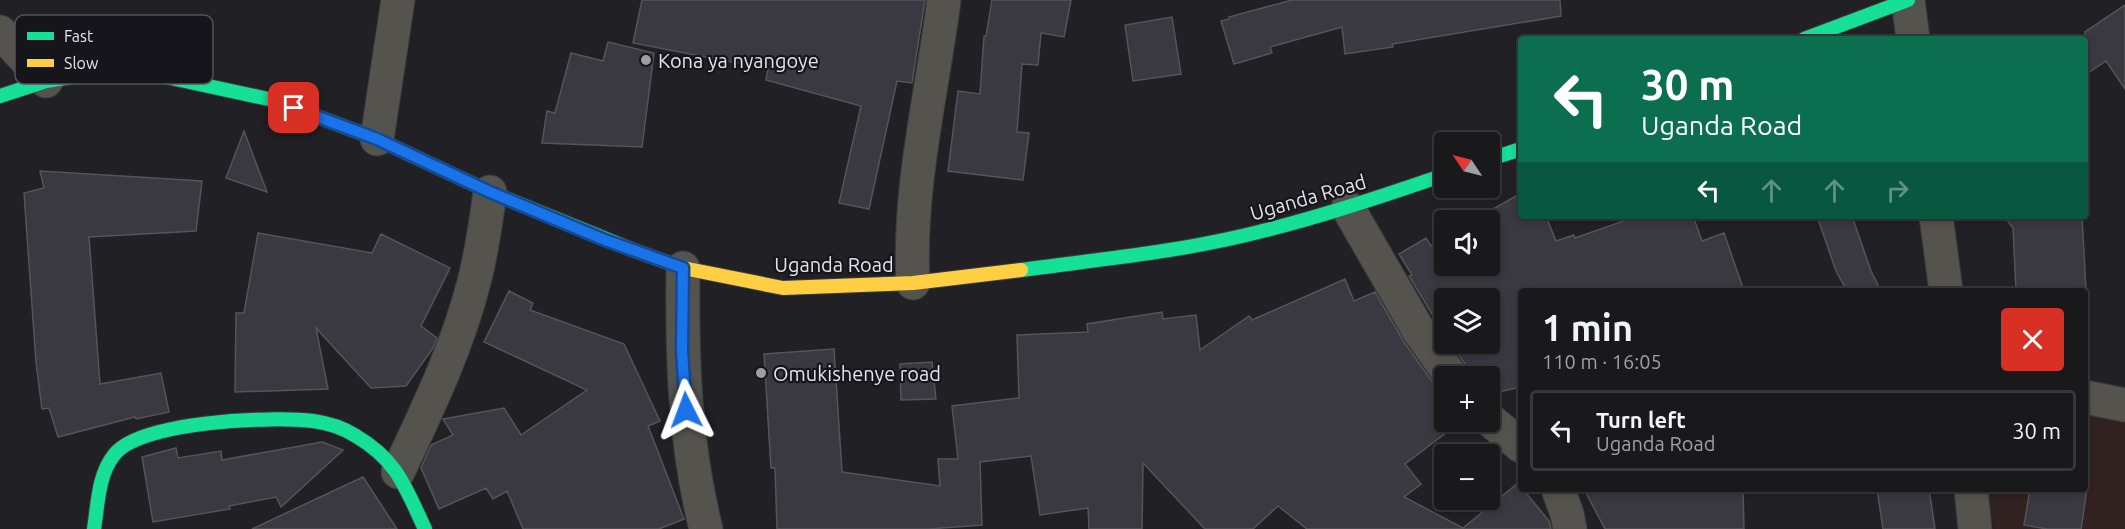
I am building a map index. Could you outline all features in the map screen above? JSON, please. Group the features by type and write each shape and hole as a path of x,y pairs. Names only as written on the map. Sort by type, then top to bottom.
{"main road":[{"path":"1812,36 1908,0"},
{"name":"Uganda Road","path":"0,96 37,84"},
{"name":"Uganda Road","path":"199,84 273,100 377,139 490,192 605,240 683,268 783,288 914,283 1153,253 1242,236 1348,208 1434,178"},
{"path":"1500,156 1518,150"},
{"path":"94,529 100,482 110,462 124,444 163,431 263,417 332,425 353,434 398,472 425,529"}],"street":[{"path":"377,139 398,0"},
{"path":"914,283 913,215 918,163 944,0"},
{"path":"1908,0 1913,36"},
{"path":"0,32 15,48"},
{"path":"398,472 437,390 456,339 474,283 490,192"},
{"path":"1348,208 1419,331 1444,366"},
{"path":"1936,219 1946,288"},
{"path":"683,268 682,351 686,410 705,529"},
{"path":"2088,399 2125,405"},
{"path":"1500,428 1518,443"},
{"path":"1559,492 1570,529"},
{"path":"1971,492 1976,529"}],"shaded area":[{"path":"2088,408 2125,413 2125,529 1994,529 1988,492 2088,492"}],"building":[{"path":"642,0 925,0 912,83 897,81 869,209 839,203 861,106 766,80 768,69 633,43"},
{"path":"992,0 1071,0 1064,37 1041,33 1038,65 1022,64 1017,132 1029,133 1023,180 948,171 958,91 980,94 984,36 986,36"},
{"path":"1292,0 1560,0 1561,16 1345,54 1342,27 1270,47 1272,53 1234,64 1221,21"},
{"path":"2125,5 2125,89 2106,61 2088,73 2088,36 2085,36 2085,32"},
{"path":"1172,17 1181,74 1133,81 1125,25"},
{"path":"608,42 654,53 642,147 542,143 547,111 555,113 571,53 603,61"},
{"path":"244,131 267,192 226,178"},
{"path":"40,171 202,181 196,231 89,237 100,384 161,373 169,412 136,419 135,417 58,437 49,408 42,409 36,362 24,193 44,188"},
{"path":"1518,195 1518,219 1547,219 1556,241 1574,235 1575,238 1629,219 1694,219 1702,241 1724,233 1743,288 1518,288 1518,388 1500,392 1500,366 1466,366 1458,354 1500,354 1500,288 1434,288 1434,317 1409,276 1412,275 1399,254 1426,238 1431,246 1434,244 1434,276 1500,276 1500,210 1491,210"},
{"path":"1818,219 1853,219 1871,271 1880,288 1845,288 1836,271"},
{"path":"2006,219 2082,219 2086,288 2016,288 2013,228"},
{"path":"258,233 372,253 381,234 450,268 421,326 437,338 433,348 406,386 371,388 316,328 328,389 235,392 236,313 244,313"},
{"path":"1345,279 1354,301 1375,292 1404,342 1434,384 1434,432 1447,432 1405,464 1421,484 1404,497 1463,528 1485,510 1500,510 1500,498 1518,483 1518,492 1525,492 1549,521 1551,529 1307,529 1278,506 1253,529 1205,529 1143,463 1142,529 1089,529 1088,508 1040,515 1031,456 980,462 982,525 929,529 777,529 775,468 771,468 764,354 834,349 842,472 940,486 938,459 958,459 952,406 1019,398 1017,335 1088,332 1087,324 1162,312 1163,319 1196,315 1200,350 1249,316 1252,320"},
{"path":"509,291 533,303 530,310 624,344 660,421 648,426 684,519 659,529 523,529 507,491 493,499 486,488 439,509 421,468 431,445 453,435 443,419 504,408 521,435 587,390 484,342"},
{"path":"932,362 936,399 901,400 900,364"},
{"path":"322,442 343,450 281,507 276,497 229,506 230,509 153,522 142,457 176,448 178,458 221,451 222,460"},
{"path":"363,477 397,529 252,529"},
{"path":"1586,492 1743,492 1744,529 1605,529"},
{"path":"1877,492 1929,492 1935,529 1883,529"},
{"path":"2030,492 2087,492 2081,529 2047,529 2024,525"}],"traffic: fast":[{"path":"1812,36 1908,0"},
{"path":"0,96 37,84"},
{"path":"199,84 273,100 377,139 490,192 633,250"},
{"path":"1500,156 1518,150"},
{"path":"1021,270 1160,252 1215,242 1319,216 1434,178"},
{"path":"94,529 105,471 114,455 128,444 177,428 208,423 268,419 330,424 370,445 382,455 399,476 425,529"}],"traffic: slow":[{"path":"633,250 683,268 783,288 913,283 1021,270"}],"place":[{"name":"Kona ya nyangoye","path":"646,60"},
{"name":"Omukishenye road","path":"761,373"}],"route":[{"path":"294,108 377,139 490,192 605,240 683,268 682,351 686,410"}]}
